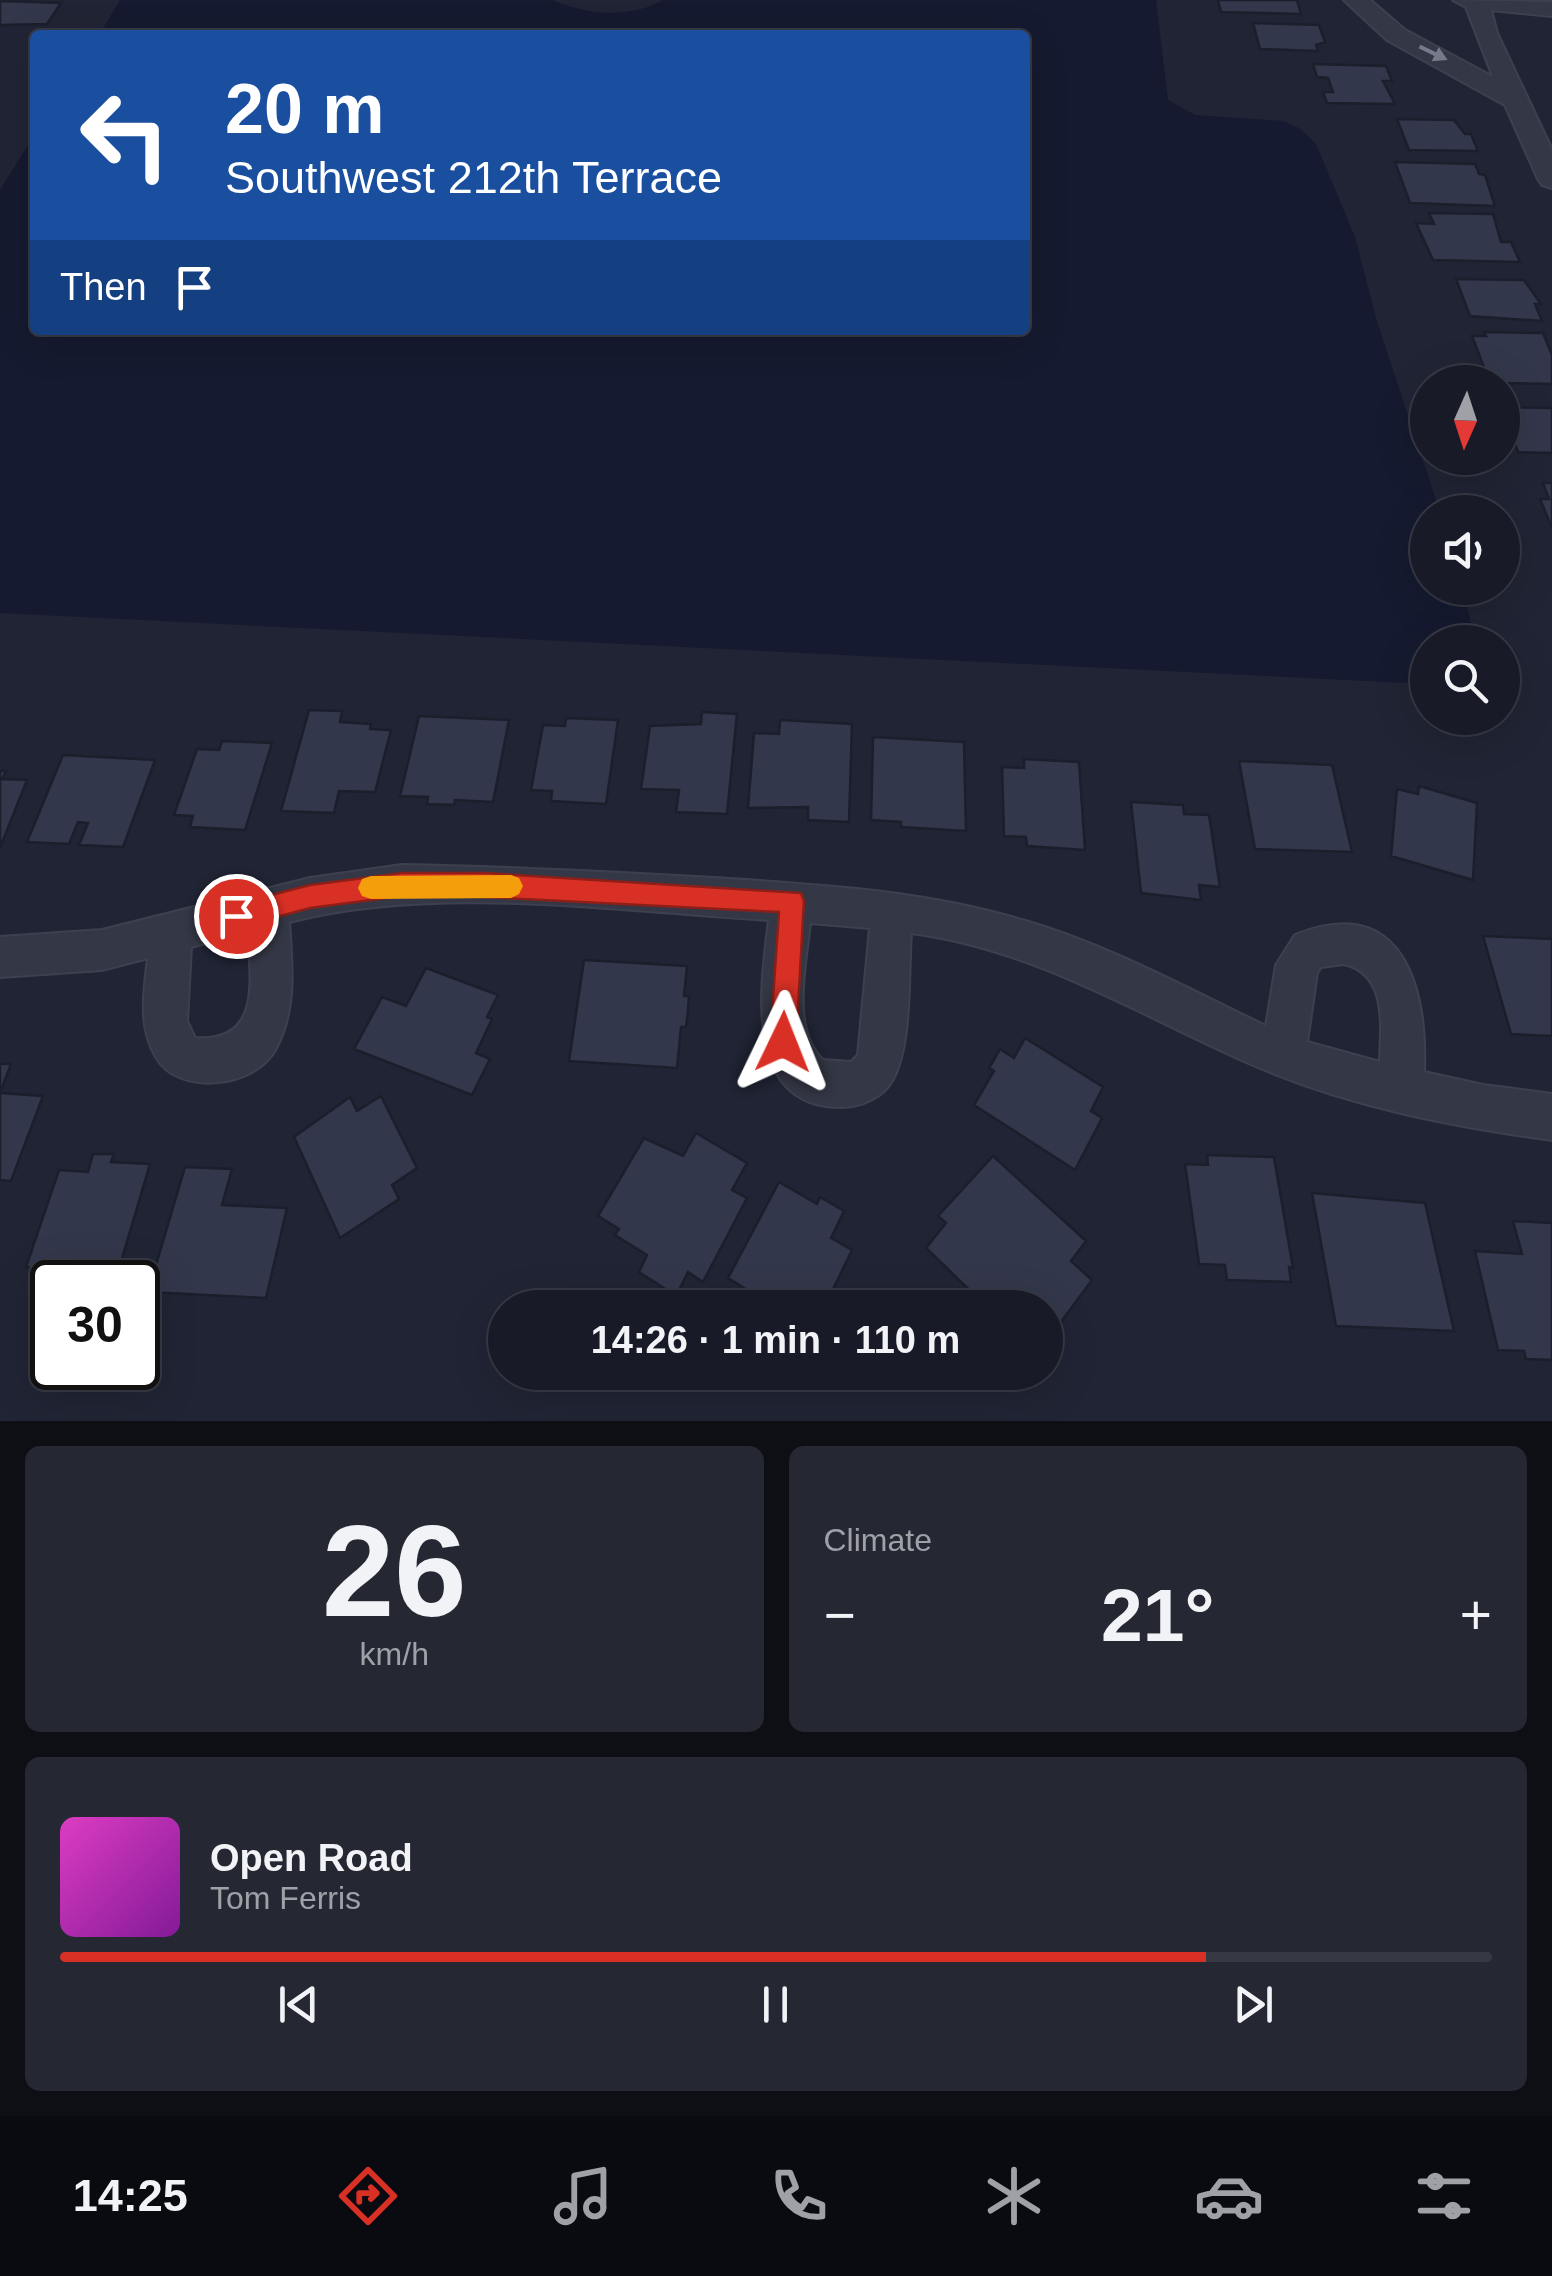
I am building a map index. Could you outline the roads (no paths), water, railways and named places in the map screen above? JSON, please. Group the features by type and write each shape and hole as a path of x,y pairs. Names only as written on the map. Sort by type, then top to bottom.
{"street":[{"path":"1356,0 1396,35 1515,100"},
{"path":"1552,9 1471,1 1552,179"},
{"path":"0,957 86,952 351,890 439,884 792,901 892,910 974,926 1077,959 1283,1055 1402,1092 1552,1116"},
{"path":"792,901 783,1042 805,1077 827,1086 854,1086 872,1076 879,1062 892,910"},
{"path":"172,934 166,1028 171,1048 186,1061 207,1063 234,1058 254,1044 264,1027 268,1003 268,907"},
{"path":"1283,1055 1297,965 1310,949 1344,944 1370,952 1398,980 1402,1007 1402,1092"}],"water":[{"path":"120,0 552,0 608,13 637,10 663,0 1156,0 1168,100 1195,115 1283,121 1299,128 1316,144 1355,237 1376,318 1410,421 1410,475 1428,475 1434,495 1410,495 1410,605 1466,605 1472,625 1410,625 1410,683 0,613 0,190 30,142 30,335 1030,335 1030,30 102,30"}]}
